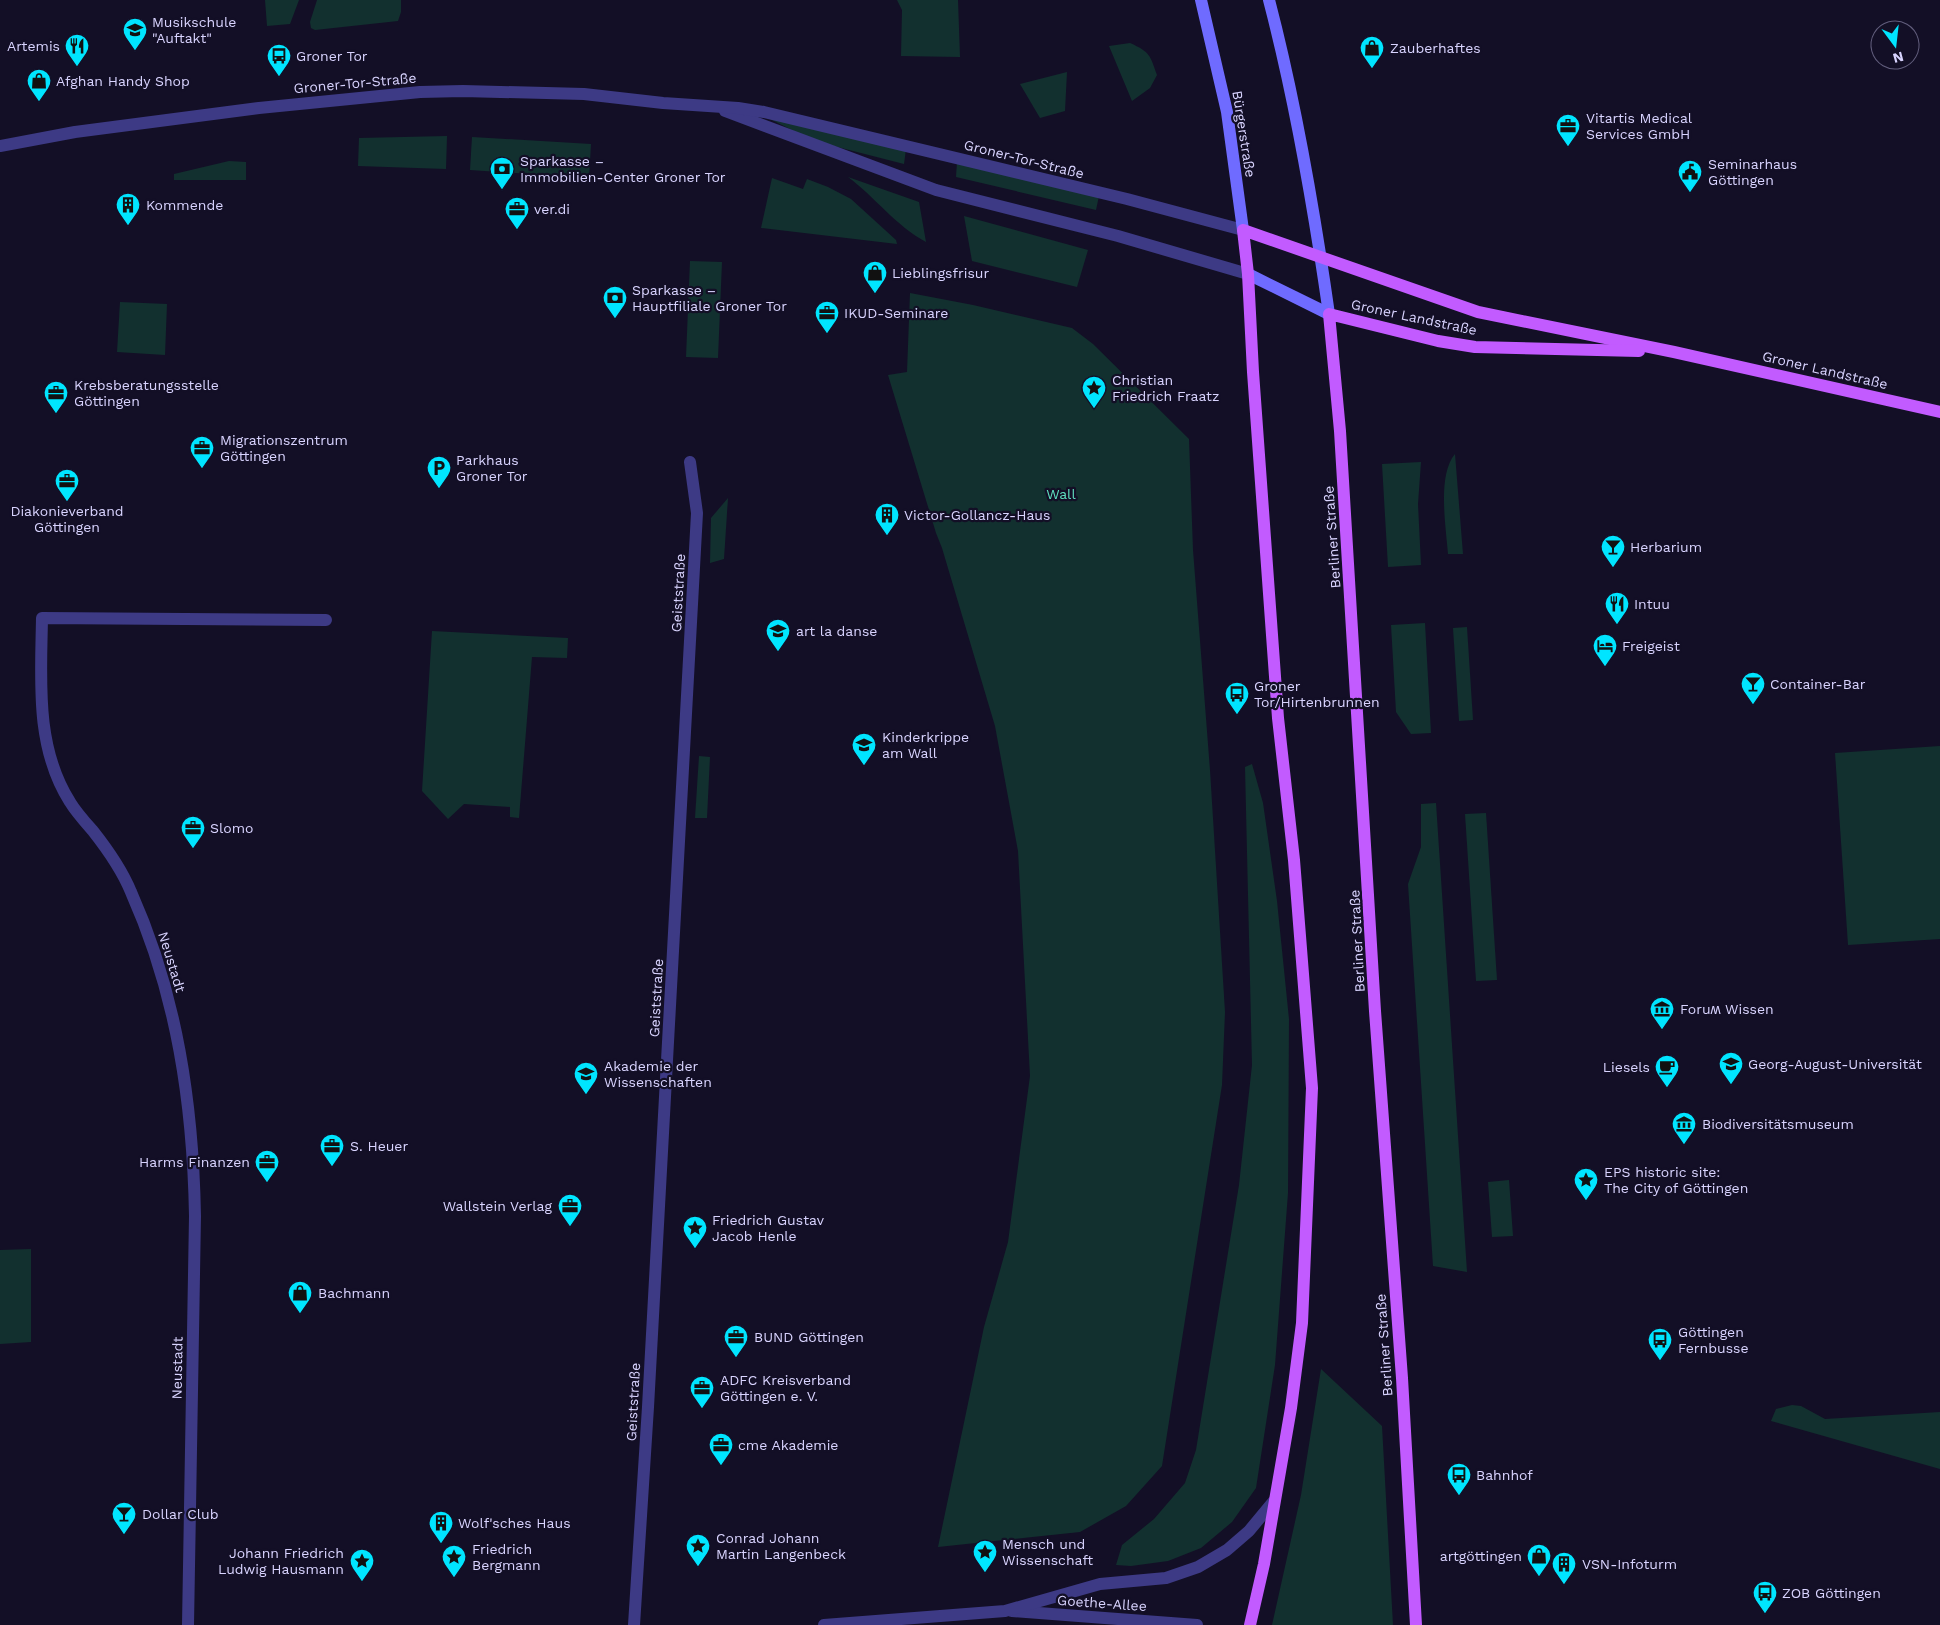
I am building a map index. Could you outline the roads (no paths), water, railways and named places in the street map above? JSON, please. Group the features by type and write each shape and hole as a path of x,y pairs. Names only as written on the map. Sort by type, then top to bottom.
{"main road":[{"name":"Bürgerstraße","path":"1201,0 1227,112 1248,274"},
{"path":"1269,0 1291,98 1321,256"},
{"name":"Groner-Tor-Straße","path":"1243,230 1321,256"},
{"name":"Berliner Straße","path":"1321,256 1329,314 1340,431 1376,1011 1402,1378 1416,1625"},
{"name":"Groner Landstraße","path":"1321,256 1478,312 1674,352 1940,412"},
{"path":"1248,274 1253,372 1278,718 1294,860 1312,1088 1302,1323 1291,1408 1273,1502 1264,1564 1250,1625"},
{"name":"Groner Landstraße","path":"1248,274 1329,314 1475,347 1674,352"}],"street":[{"name":"Groner-Tor-Straße","path":"0,146 75,132 240,110 420,92 463,90 584,94 764,112 1109,194 1243,230"},
{"name":"Groner-Tor-Straße","path":"716,107 936,190 1118,236 1248,274"},
{"name":"Geiststraße","path":"634,1625 697,514 690,462"},
{"name":"Neustadt","path":"188,1625 195,1223 194,1170 183,1064 172,1013 150,939 131,891 114,859 70,803 60,785 48,753 41,688 42,618 326,620"},
{"name":"Goethe-Allee","path":"1005,1610 1100,1584 1166,1578 1198,1567 1227,1550 1249,1531 1273,1502"},
{"name":"Goethe-Allee","path":"824,1625 1005,1610 1197,1625"}],"place":[{"name":"Musikschule \"Auftakt\"","path":"135,51"},
{"name":"Artemis","path":"77,67"},
{"name":"Zauberhaftes","path":"1372,69"},
{"name":"Groner Tor","path":"279,77"},
{"name":"Afghan Handy Shop","path":"39,102"},
{"name":"Vitartis Medical Services GmbH","path":"1568,147"},
{"name":"Sparkasse – Immobilien-Center Groner Tor","path":"502,190"},
{"name":"Seminarhaus Göttingen","path":"1690,193"},
{"name":"Kommende","path":"128,226"},
{"name":"ver.di","path":"517,230"},
{"name":"Lieblingsfrisur","path":"875,294"},
{"name":"Sparkasse – Hauptfiliale Groner Tor","path":"615,319"},
{"name":"IKUD-Seminare","path":"827,334"},
{"name":"Christian Friedrich Fraatz","path":"1094,409"},
{"name":"Krebsberatungsstelle Göttingen","path":"56,414"},
{"name":"Migrationszentrum Göttingen","path":"202,469"},
{"name":"Parkhaus Groner Tor","path":"439,489"},
{"name":"Diakonieverband Göttingen","path":"67,502"},
{"name":"Victor-Gollancz-Haus","path":"887,536"},
{"name":"Herbarium","path":"1613,568"},
{"name":"Intuu","path":"1617,625"},
{"name":"art la danse","path":"778,652"},
{"name":"Freigeist","path":"1605,667"},
{"name":"Container-Bar","path":"1753,705"},
{"name":"Groner Tor/Hirtenbrunnen","path":"1237,715"},
{"name":"Kinderkrippe am Wall","path":"864,766"},
{"name":"Slomo","path":"193,849"},
{"name":"Foruʍ Wissen","path":"1662,1030"},
{"name":"Georg-August-Universität","path":"1731,1085"},
{"name":"Liesels","path":"1667,1088"},
{"name":"Akademie der Wissenschaften","path":"586,1095"},
{"name":"Biodiversitätsmuseum","path":"1684,1145"},
{"name":"S. Heuer","path":"332,1167"},
{"name":"Harms Finanzen","path":"267,1183"},
{"name":"EPS historic site: The City of Göttingen","path":"1586,1201"},
{"name":"Wallstein Verlag","path":"570,1227"},
{"name":"Friedrich Gustav Jacob Henle","path":"695,1249"},
{"name":"Bachmann","path":"300,1314"},
{"name":"BUND Göttingen","path":"736,1358"},
{"name":"Göttingen Fernbusse","path":"1660,1361"},
{"name":"ADFC Kreisverband Göttingen e. V.","path":"702,1409"},
{"name":"cme Akademie","path":"721,1466"},
{"name":"Bahnhof","path":"1459,1496"},
{"name":"Dollar Club","path":"124,1535"},
{"name":"Wolf'sches Haus","path":"441,1544"},
{"name":"Conrad Johann Martin Langenbeck","path":"698,1567"},
{"name":"Mensch und Wissenschaft","path":"985,1573"},
{"name":"artgöttingen","path":"1539,1577"},
{"name":"Friedrich Bergmann","path":"454,1578"},
{"name":"Johann Friedrich Ludwig Hausmann","path":"362,1582"},
{"name":"VSN-Infoturm","path":"1564,1585"},
{"name":"ZOB Göttingen","path":"1765,1614"}],"park label":[{"name":"Wall","path":"1061,494"}]}
